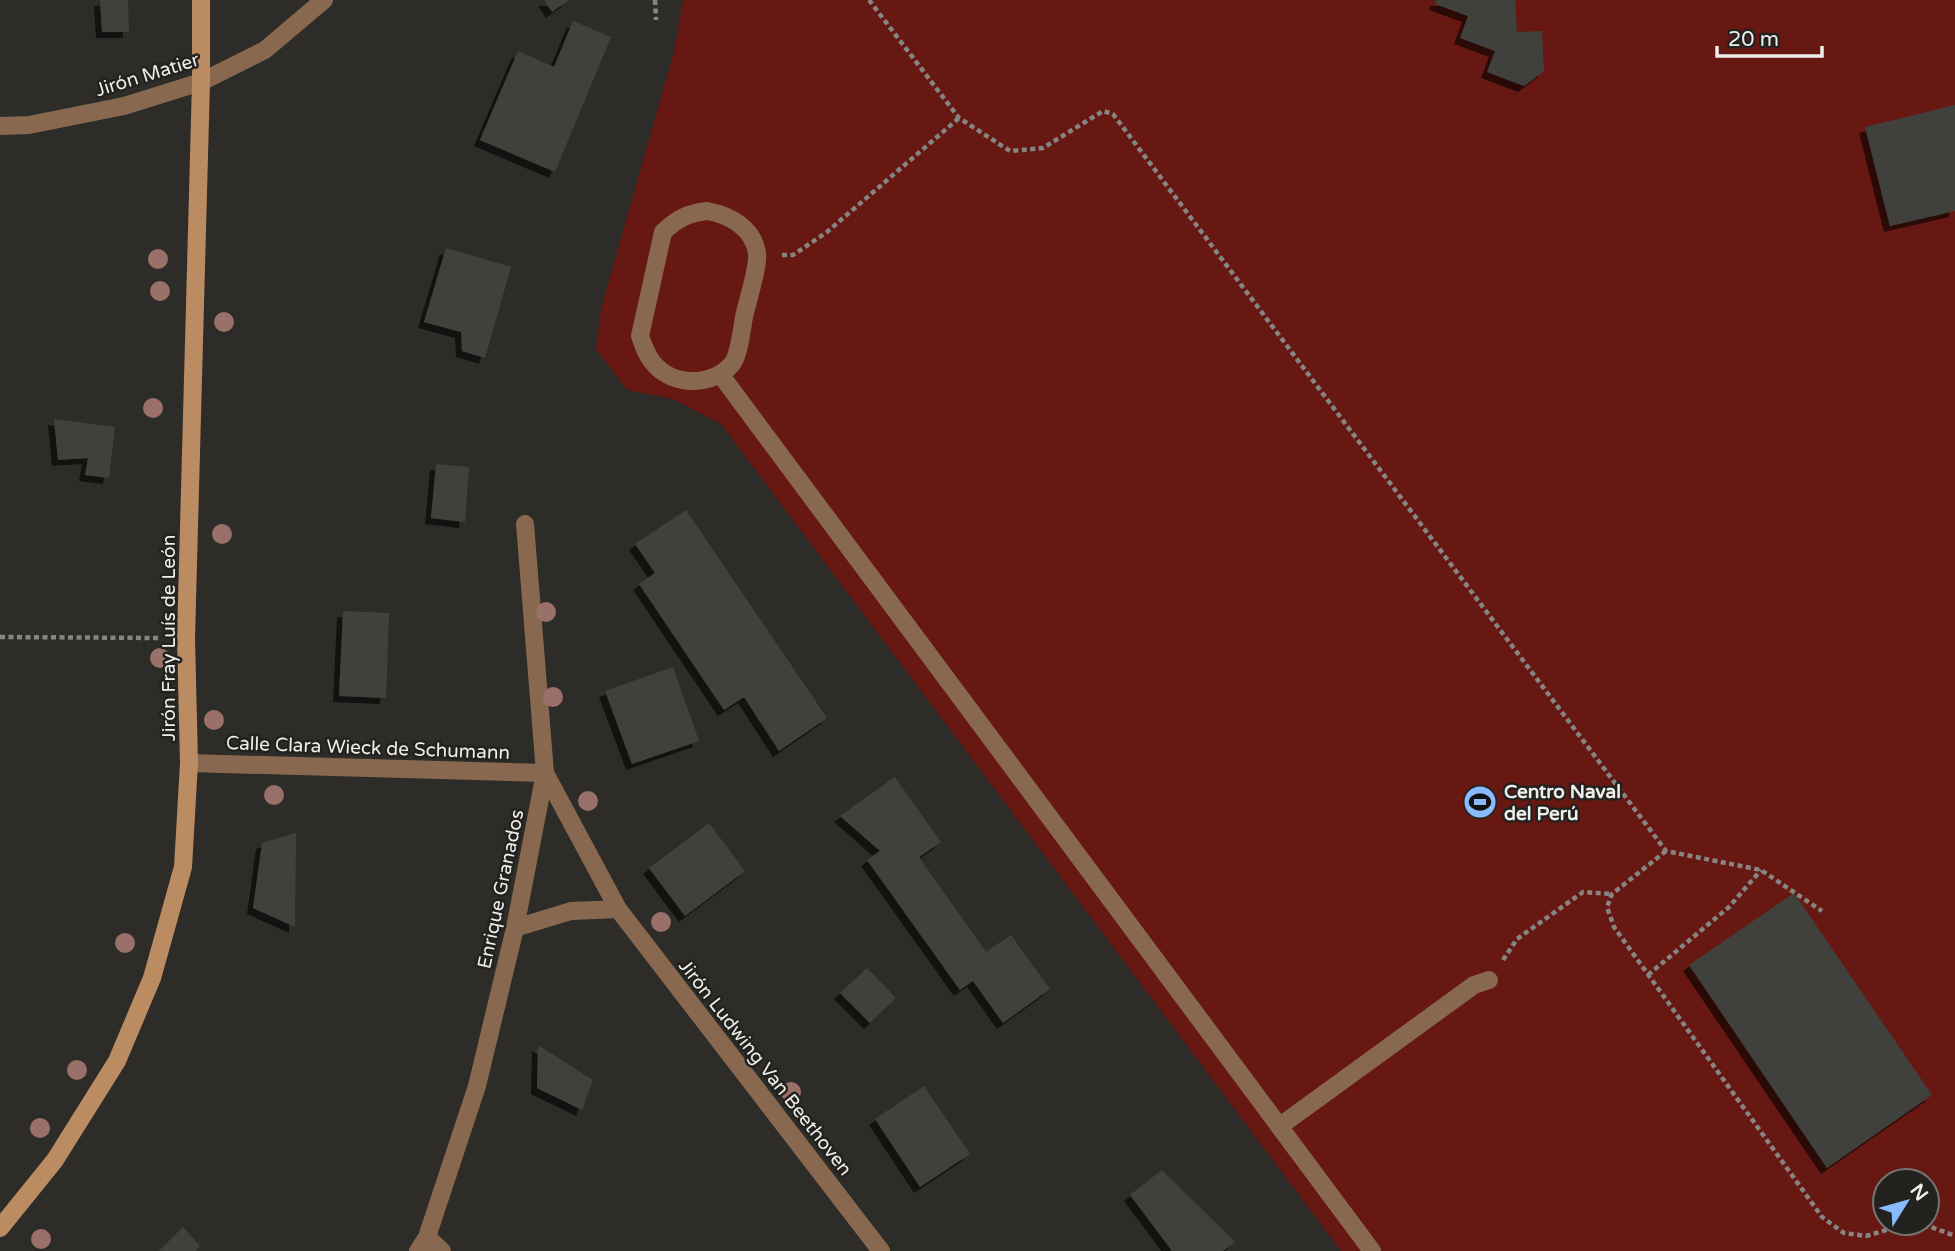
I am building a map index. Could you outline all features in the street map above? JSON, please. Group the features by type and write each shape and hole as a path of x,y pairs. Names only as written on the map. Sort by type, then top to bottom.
{"street":[{"name":"Jirón Fray Luís de León","path":"0,1228 55,1160 117,1061 152,978 183,867 189,763 186,638 201,0"},
{"name":"Jirón Matier","path":"0,126 29,125 124,106 201,82 265,50 324,0"},
{"path":"707,211 723,214 739,223 751,237 758,255 734,362 720,374 703,381 685,381 669,376 656,366 640,337 663,232 676,220 690,213 707,211"},
{"path":"720,374 1372,1251"},
{"name":"Enrique Granados","path":"423,1244 477,1086 515,928 545,773 525,524"},
{"name":"Calle Clara Wieck de Schumann","path":"189,763 545,773"},
{"name":"Jirón Ludwing Van Beethoven","path":"545,773 618,909 881,1251"},
{"path":"515,928 571,911 618,909"},
{"path":"1280,1126 1474,985 1489,980"},
{"path":"423,1244 442,1251"}],"path":[{"path":"655,0 656,20"},
{"path":"869,0 960,118 1010,151 1044,148 1103,111 1114,114 1666,851 1761,870 1822,911"},
{"path":"758,255 793,255 816,239 960,118"},
{"path":"0,637 186,638"},
{"path":"1666,851 1612,894 1607,907 1614,927 1822,1217 1844,1233 1855,1235 1866,1236 1907,1224 1931,1227 1955,1236"},
{"path":"1648,975 1729,907 1761,870"},
{"path":"1489,980 1517,939 1583,892 1612,894"}],"shaded area":[{"name":"Centro Naval del Perú","path":"683,0 1955,0 1955,1251 1341,1251 721,424 673,399 627,390 596,349 601,309 674,52"}],"building":[{"path":"100,0 128,0 129,32 102,32"},
{"path":"544,0 569,0 552,12"},
{"path":"1436,0 1515,0 1517,32 1542,31 1544,71 1524,86 1487,72 1495,51 1460,38 1468,16 1435,4"},
{"path":"573,21 611,37 555,172 480,140 518,51 554,67"},
{"path":"1955,105 1955,211 1890,226 1865,127"},
{"path":"446,248 511,267 485,358 462,351 461,332 424,322"},
{"path":"54,419 115,427 109,478 85,475 88,458 58,460"},
{"path":"436,464 469,467 465,522 431,518"},
{"path":"686,510 827,718 779,751 744,697 724,710 639,584 655,573 635,544"},
{"path":"343,611 389,613 386,698 339,696"},
{"path":"673,667 699,741 632,764 605,691"},
{"path":"895,777 941,842 919,857 986,952 1011,935 1050,989 1003,1023 973,981 960,990 867,860 880,851 840,816"},
{"path":"709,823 745,871 685,916 649,868"},
{"path":"296,833 295,927 253,908 262,843"},
{"path":"1794,893 1932,1095 1827,1168 1689,965"},
{"path":"867,968 896,998 870,1023 840,993"},
{"path":"538,1045 593,1080 582,1110 537,1088"},
{"path":"924,1086 970,1154 920,1187 875,1119"},
{"path":"1162,1170 1235,1242 1223,1251 1172,1251 1130,1195"},
{"path":"183,1227 200,1246 195,1251 159,1251"}],"place":[{"name":"Centro Naval del Perú","path":"1480,802"}]}
